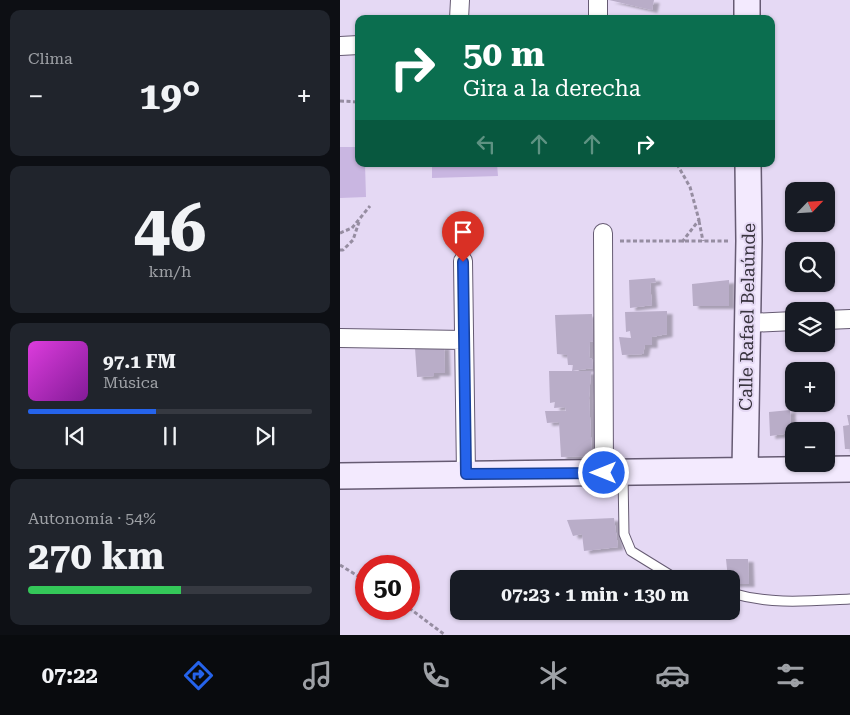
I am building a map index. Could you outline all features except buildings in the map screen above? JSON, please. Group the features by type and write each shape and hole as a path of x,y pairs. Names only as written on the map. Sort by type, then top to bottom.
{"main road":[{"path":"747,0 747,15"},
{"name":"Calle Rafael Belaúnde","path":"745,470 749,241 748,167"},
{"path":"340,476 850,470"}],"street":[{"path":"459,15 460,0"},
{"path":"598,0 598,15"},
{"path":"340,46 355,45"},
{"path":"603,238 614,473"},
{"path":"463,262 466,474"},
{"path":"835,319 850,318"},
{"path":"748,323 785,321"},
{"path":"340,338 464,340"}],"lane":[{"path":"614,473 624,534 631,551 662,570"},
{"path":"740,595 778,602 850,599"}],"path":[{"path":"340,101 355,102"},
{"path":"679,167 690,186 703,241"},
{"path":"340,233 352,228 370,206"},
{"path":"340,250 343,250 353,240 360,219"},
{"path":"682,242 699,220"},
{"path":"603,238 615,241 749,241"},
{"path":"340,565 355,574"},
{"path":"420,616 445,635"}],"shaded area":[{"path":"340,147 355,147 355,167 365,167 366,197 340,198"},
{"path":"432,167 497,167 498,176 432,178"}],"route":[{"path":"463,262 466,474 604,473"}]}
